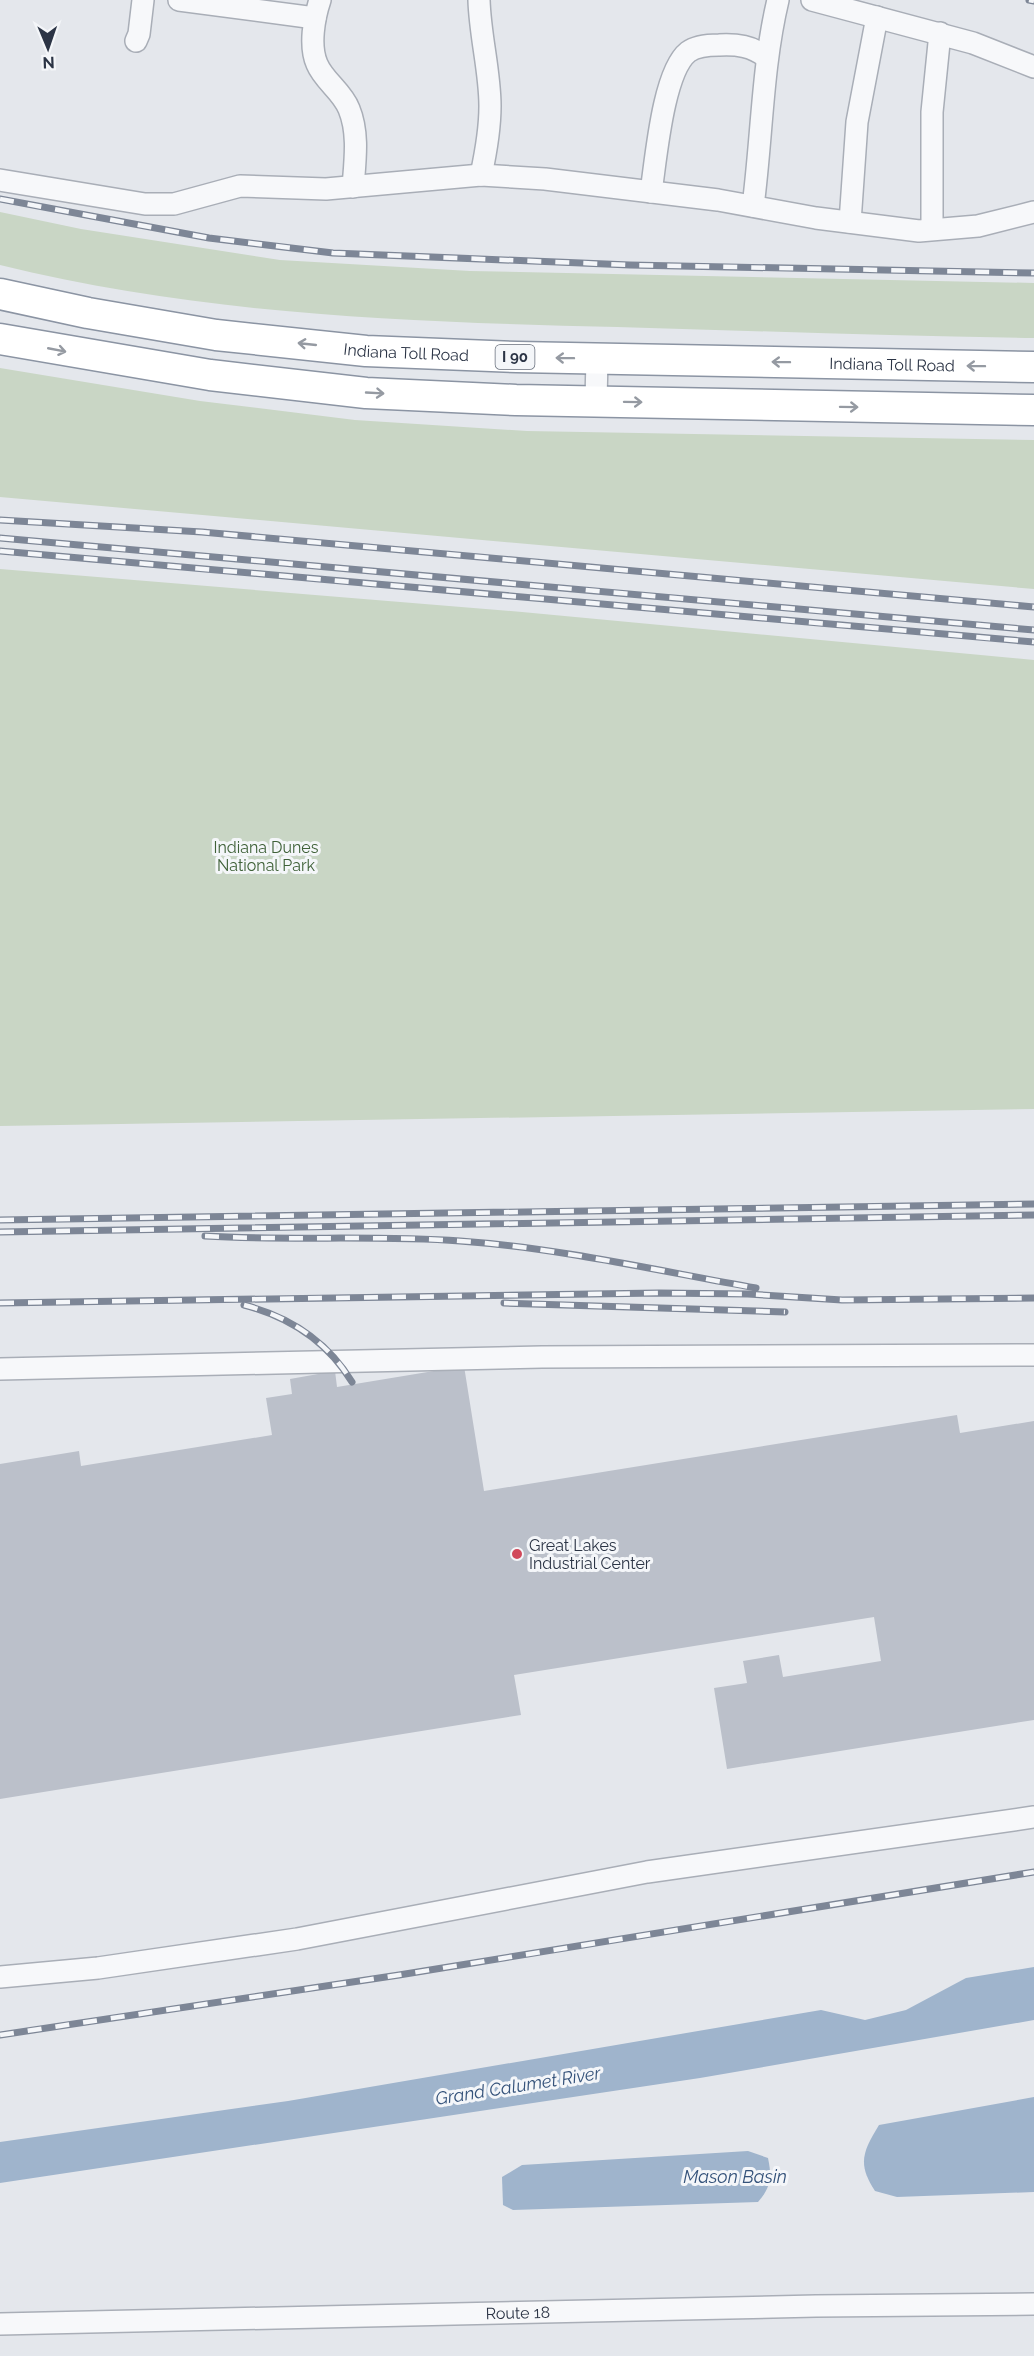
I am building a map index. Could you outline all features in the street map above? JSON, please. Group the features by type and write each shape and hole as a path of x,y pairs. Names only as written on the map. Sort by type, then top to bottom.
{"highway":[{"name":"Indiana Toll Road","path":"0,294 88,313 228,336 366,351 1034,367"},
{"path":"0,339 210,375 366,393 596,401 1034,410"}],"street":[{"path":"136,41 143,0"},
{"path":"179,0 317,9 313,44 317,64 341,94 349,110 354,130 353,187"},
{"path":"479,0 482,51 490,104 487,146 481,175"},
{"path":"753,206 766,92 766,57 778,0"},
{"path":"812,0 940,33 1034,67"},
{"path":"850,222 857,122 877,17"},
{"path":"932,230 932,123 940,33"},
{"path":"651,192 659,135 676,65 689,51 706,45 744,46 756,49 766,57"},
{"path":"0,180 145,204 174,204 240,186 353,187 481,175 545,179 651,192 919,231 978,226 1034,212"},
{"path":"596,401 597,358"},
{"path":"0,1369 542,1357 1034,1355"},
{"path":"0,1977 98,1968 297,1939 647,1872 1034,1817"},
{"name":"Route 18","path":"0,2324 816,2306 1034,2304"}],"green space":[{"path":"0,212 81,229 280,260 470,271 1034,283 1034,338 462,322 307,313 229,305 76,282 0,265"},
{"path":"0,368 200,401 355,420 527,431 1034,440 1034,589 0,497"},
{"name":"Indiana Dunes National Park","path":"0,569 522,612 1034,660 1034,1109 0,1126"}],"water":[{"name":"Grand Calumet River","path":"1034,1967 1034,2020 700,2078 0,2183 0,2142 288,2101 821,2010 865,2020 906,2010 966,1978"},
{"path":"1034,2097 1034,2192 897,2197 875,2191 869,2181 864,2158 869,2142 879,2125"},
{"name":"Mason Basin","path":"748,2151 768,2158 769,2182 758,2202 513,2210 503,2205 502,2177 522,2165"}],"building":[{"name":"Great Lakes Industrial Center","path":"464,1366 484,1491 957,1415 960,1433 1034,1421 1034,1720 727,1769 714,1688 747,1683 743,1661 779,1655 783,1677 881,1661 874,1617 514,1675 521,1715 0,1799 0,1464 79,1451 81,1466 272,1435 266,1398 292,1394 290,1379 335,1371 337,1387"}],"railway":[{"path":"1029,0 1034,1"},
{"path":"0,199 209,238 333,253 630,265 1034,273"},
{"path":"0,520 202,532 1034,607"},
{"path":"0,538 1034,630"},
{"path":"0,551 1034,642"},
{"path":"0,1220 1034,1204"},
{"path":"0,1232 1034,1215"},
{"path":"205,1236 428,1239 497,1244 572,1254 756,1288"},
{"path":"0,1303 659,1293 748,1294 842,1300 1034,1298"},
{"path":"504,1303 785,1312"},
{"path":"244,1305 277,1316 306,1333 331,1354 352,1382"},
{"path":"0,2035 399,1975 1034,1872"}],"place":[{"name":"Great Lakes Industrial Center","path":"517,1554"}]}
